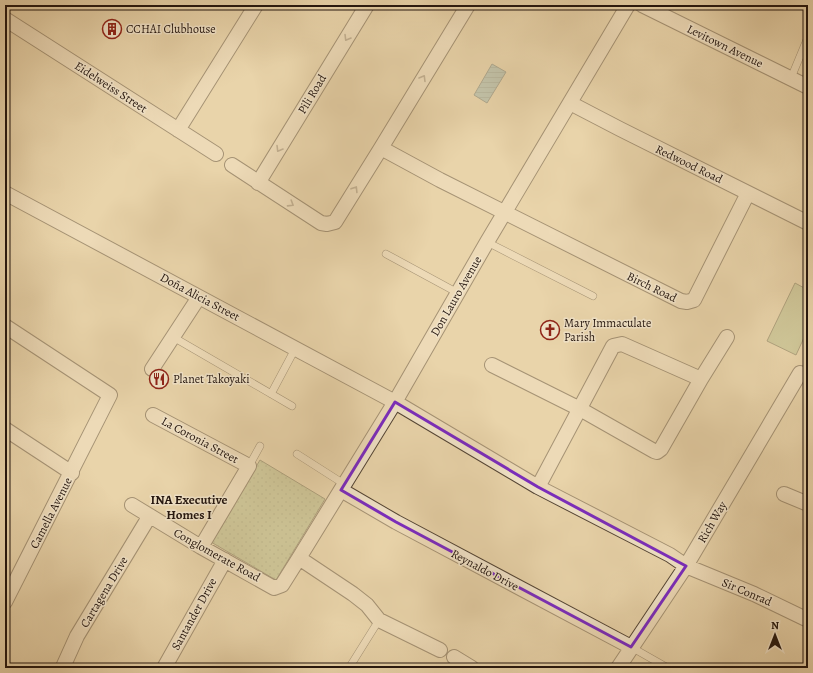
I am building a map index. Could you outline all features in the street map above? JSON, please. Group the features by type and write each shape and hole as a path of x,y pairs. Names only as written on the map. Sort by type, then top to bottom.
{"street":[{"path":"178,130 256,5"},
{"name":"Pili Road","path":"258,183 367,5"},
{"path":"232,166 321,222 328,224 335,222 468,5"},
{"name":"Don Lauro Avenue","path":"282,585 395,402 487,242 628,5"},
{"name":"Levitown Avenue","path":"642,5 662,10 808,87"},
{"name":"Eidelweiss Street","path":"5,19 216,154"},
{"name":"Redwood Road","path":"570,103 808,223"},
{"path":"381,148 440,180 505,212"},
{"name":"Doña Alicia Street","path":"5,193 395,402 538,487"},
{"name":"Birch Road","path":"505,212 681,301 687,302 694,300 748,193"},
{"path":"152,369 199,297"},
{"path":"5,326 110,395 72,473"},
{"path":"492,365 580,409 657,452 661,449 726,337"},
{"path":"538,487 613,346 622,344 701,379"},
{"name":"Rich Way","path":"618,668 686,566 800,373"},
{"name":"La Coronia Street","path":"153,415 249,466 201,547"},
{"name":"Camella Avenue","path":"5,429 72,473 5,602"},
{"name":"Reynaldo Drive","path":"343,487 396,522 631,647"},
{"name":"Sir Conrad","path":"538,487 670,555 686,566 754,594 808,620"},
{"path":"784,494 808,504"},
{"name":"Conglomerate Road","path":"132,505 149,517 274,588 282,585"},
{"name":"Cartagena Drive","path":"64,668 63,667 77,636 149,517"},
{"path":"300,558 353,594 367,606 379,620 440,650"},
{"name":"Santander Drive","path":"164,668 225,560"},
{"path":"454,657 472,668"}],"lane":[{"path":"791,78 808,37"},
{"path":"487,242 593,296"},
{"path":"386,254 458,293"},
{"path":"173,337 292,406"},
{"path":"271,394 295,349"},
{"path":"249,466 260,446"},
{"path":"297,454 343,487"},
{"path":"349,668 379,620"},
{"path":"631,647 668,668"}],"highlighted area":[{"path":"395,402 538,487 686,566 631,647 396,522 341,490"}],"green space":[{"path":"795,283 808,290 808,329 796,355 767,341"},
{"path":"260,460 325,499 276,580 211,542"}],"water":[{"path":"492,64 506,72 487,103 474,95"}],"place":[{"name":"CCHAI Clubhouse","path":"112,29"},
{"name":"Mary Immaculate Parish","path":"550,330"},
{"name":"Planet Takoyaki","path":"159,379"}],"district":[{"name":"INA Executive Homes I","path":"189,506"}]}
